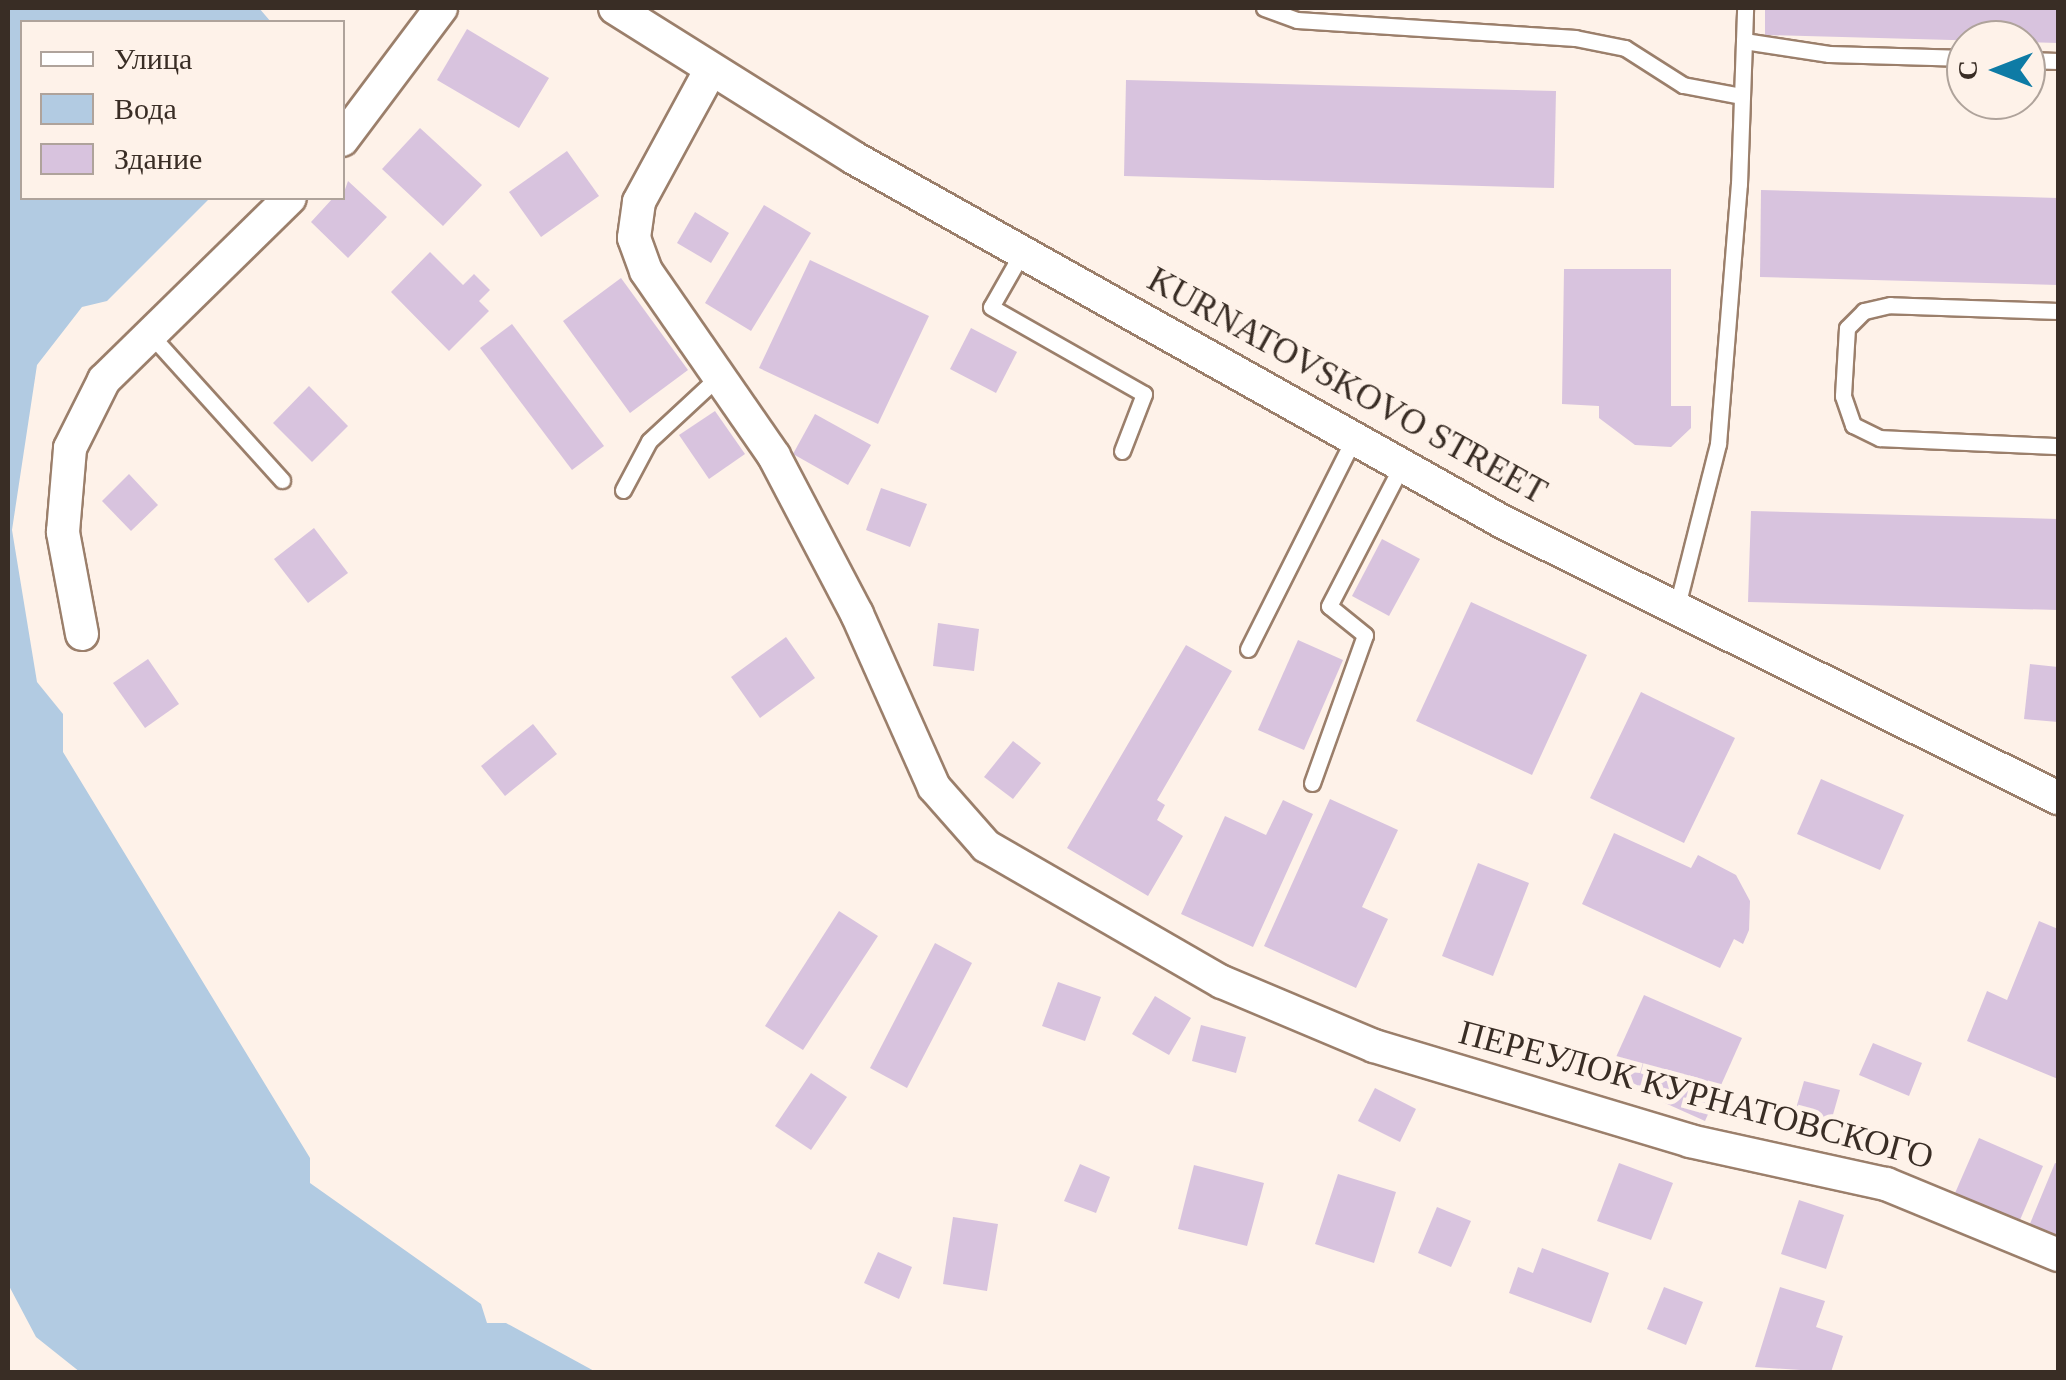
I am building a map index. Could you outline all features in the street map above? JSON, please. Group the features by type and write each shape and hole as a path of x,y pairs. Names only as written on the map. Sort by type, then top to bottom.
{"street":[{"path":"345,136 441,8"},
{"name":"KURNATOVSKOVO STREET","path":"615,8 710,71 1402,463 1676,610 2058,798"},
{"name":"ПЕРЕУЛОК КУРНАТОВСКОГО","path":"710,71 639,202 634,238 646,271 721,374 774,456 857,614 934,787 986,846 1222,982 1374,1046 1690,1141 1886,1184 2058,1254"},
{"path":"82,634 63,532 70,448 104,380 147,331 288,200"}],"lane":[{"path":"1264,8 1297,20 1575,38 1624,48 1683,85 1742,96"},
{"path":"1676,610 1718,444 1745,8"},
{"path":"1744,41 1829,54 1946,57"},
{"path":"1024,249 991,307 1144,394 1122,451"},
{"path":"2058,311 1890,305 1864,312 1847,328 1843,396 1853,425 1880,438 2058,446"},
{"path":"147,331 282,480"},
{"path":"624,490 649,441 721,374"},
{"path":"1248,649 1354,436"},
{"path":"1312,783 1365,636 1329,606 1402,463"}],"water":[{"path":"8,8 259,8 269,20 20,20 20,200 208,200 107,301 82,307 37,365 12,530 37,682 63,714 63,752 310,1158 310,1183 481,1304 487,1323 506,1323 596,1372 80,1372 36,1337 8,1284"}],"building":[{"path":"1765,8 2058,8 2058,43 2046,43 2046,20 1946,20 1946,40 1765,35"},
{"path":"467,29 549,78 519,128 437,80"},
{"path":"1126,80 1556,91 1554,188 1124,176"},
{"path":"420,128 482,185 443,226 382,169"},
{"path":"567,151 599,196 541,237 509,192"},
{"path":"348,181 387,217 348,258 311,222 331,200 345,200"},
{"path":"1761,190 2058,198 2058,285 1760,277"},
{"path":"764,205 811,233 751,331 705,303"},
{"path":"695,212 729,233 711,263 677,243"},
{"path":"430,252 463,285 474,274 490,290 479,301 489,311 449,351 391,292"},
{"path":"810,260 929,316 878,424 759,368"},
{"path":"1564,269 1671,269 1671,406 1691,406 1691,428 1671,447 1635,445 1599,418 1599,406 1562,404"},
{"path":"621,278 688,370 630,413 563,321"},
{"path":"512,324 604,446 572,470 480,348"},
{"path":"971,328 1017,352 996,393 950,369"},
{"path":"309,386 348,426 312,462 273,423"},
{"path":"715,411 745,454 709,479 679,435"},
{"path":"815,414 871,445 848,485 793,454"},
{"path":"129,474 158,505 131,531 102,501"},
{"path":"881,488 927,504 910,547 866,530"},
{"path":"1751,511 2058,519 2058,610 1748,602"},
{"path":"314,528 348,573 308,603 274,559"},
{"path":"1382,539 1420,559 1389,616 1352,596"},
{"path":"1471,602 1587,655 1532,775 1416,721"},
{"path":"938,623 979,629 974,671 933,666"},
{"path":"786,637 815,678 760,718 731,677"},
{"path":"1298,640 1343,660 1304,750 1258,730"},
{"path":"1186,645 1232,671 1157,800 1165,805 1157,820 1183,836 1148,896 1067,848"},
{"path":"148,659 179,704 145,728 113,683"},
{"path":"2030,664 2058,667 2058,722 2024,719"},
{"path":"1641,692 1735,738 1684,843 1590,798"},
{"path":"533,724 557,754 505,796 481,766"},
{"path":"1013,741 1041,763 1013,799 984,777"},
{"path":"1821,779 1904,815 1880,870 1797,834"},
{"path":"1330,799 1398,830 1362,907 1388,919 1356,988 1264,946"},
{"path":"1283,800 1313,814 1253,947 1181,914 1225,816 1266,835"},
{"path":"1614,833 1691,868 1698,855 1736,875 1750,901 1749,930 1743,944 1734,939 1720,968 1582,904"},
{"path":"1478,863 1529,883 1493,976 1442,956"},
{"path":"839,911 878,936 803,1050 765,1026"},
{"path":"2039,921 2058,929 2058,1079 1967,1041 1987,991 2007,1000"},
{"path":"935,943 972,963 907,1088 870,1068"},
{"path":"1058,982 1101,997 1085,1041 1042,1026"},
{"path":"1644,995 1742,1038 1705,1121 1607,1077"},
{"path":"1155,996 1191,1018 1169,1055 1132,1034"},
{"path":"1201,1025 1246,1037 1236,1073 1192,1061"},
{"path":"1873,1043 1922,1063 1909,1096 1859,1075"},
{"path":"811,1073 847,1097 811,1150 775,1126"},
{"path":"1804,1081 1840,1090 1826,1139 1790,1129"},
{"path":"1375,1088 1416,1109 1400,1142 1358,1121"},
{"path":"1979,1138 2043,1166 2017,1227 1952,1200"},
{"path":"1619,1163 1673,1183 1651,1240 1597,1221"},
{"path":"2055,1163 2058,1164 2058,1243 2027,1231"},
{"path":"1080,1164 1110,1177 1096,1213 1064,1201"},
{"path":"1194,1165 1264,1183 1247,1246 1178,1229"},
{"path":"1338,1174 1396,1192 1374,1263 1315,1244"},
{"path":"1799,1200 1844,1215 1826,1269 1781,1254"},
{"path":"1437,1207 1471,1221 1451,1267 1418,1253"},
{"path":"953,1217 998,1224 987,1291 943,1284"},
{"path":"1542,1248 1609,1273 1591,1323 1509,1293 1518,1267 1533,1273"},
{"path":"878,1252 912,1267 899,1299 864,1283"},
{"path":"1664,1287 1703,1302 1686,1345 1647,1329"},
{"path":"1780,1287 1825,1301 1816,1327 1843,1336 1831,1372 1755,1367"}]}
